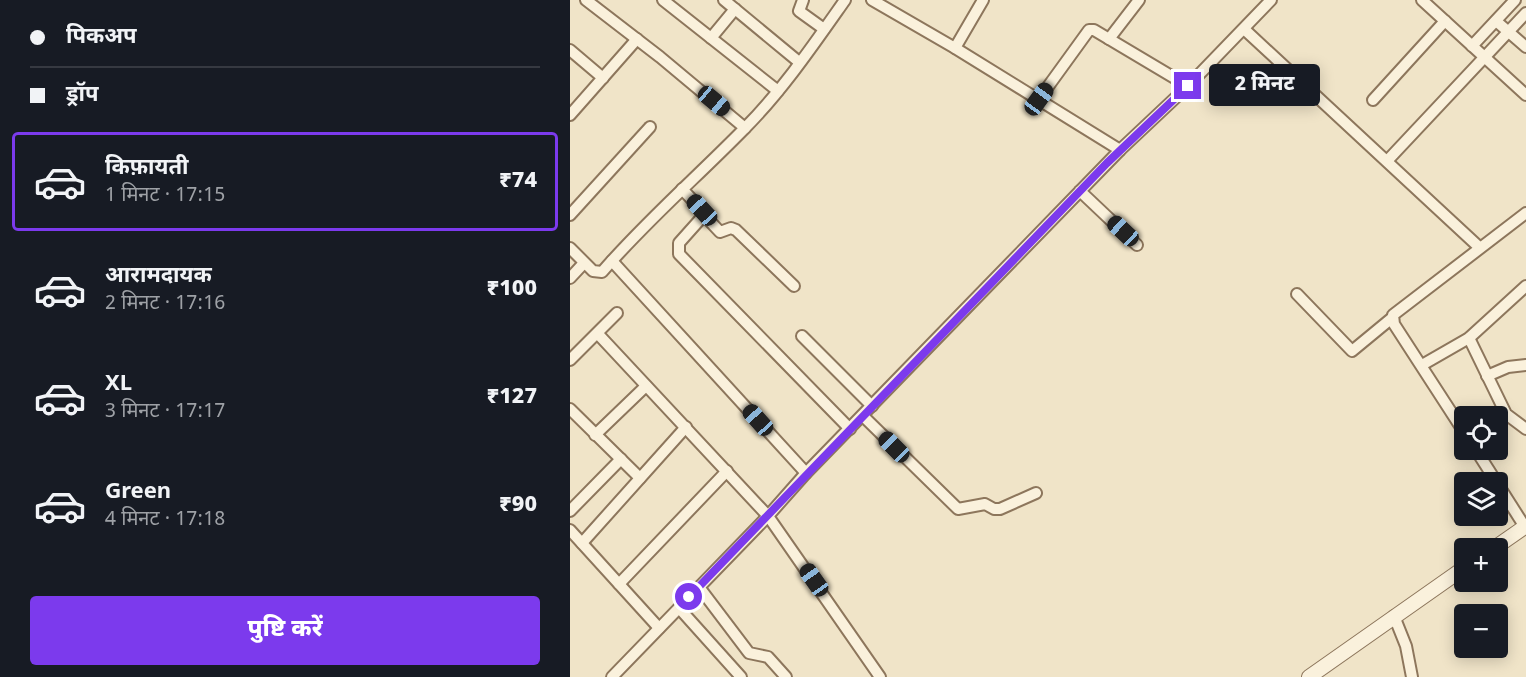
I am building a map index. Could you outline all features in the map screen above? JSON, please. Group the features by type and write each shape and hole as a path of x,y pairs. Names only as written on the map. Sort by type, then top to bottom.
{"street":[{"path":"586,0 745,128"},
{"path":"663,0 777,91"},
{"path":"724,0 799,62"},
{"path":"803,0 799,8 801,13 824,29"},
{"path":"570,248 593,271 600,273 745,128 777,91 845,0"},
{"path":"872,0 955,48 1120,150"},
{"path":"955,48 983,0"},
{"path":"1109,39 1139,0"},
{"path":"615,676 806,473 1120,150 1188,86 1271,0"},
{"path":"1422,0 1526,95"},
{"path":"1472,46 1515,0"},
{"path":"711,38 735,9"},
{"path":"1387,161 1526,13"},
{"path":"1373,100 1445,21"},
{"path":"1496,21 1526,47"},
{"path":"1244,28 1479,247"},
{"path":"1039,99 1089,30 1109,39 1188,86"},
{"path":"570,116 637,39"},
{"path":"570,50 603,78"},
{"path":"570,215 650,127"},
{"path":"682,189 718,231 724,232 731,228 736,230 794,286"},
{"path":"1080,191 1137,245"},
{"path":"1297,294 1352,351 1395,313 1526,213"},
{"path":"704,215 679,243 679,254 850,429"},
{"path":"612,261 806,473"},
{"path":"570,278 584,262"},
{"path":"1422,365 1469,338 1526,286"},
{"path":"570,360 598,334 617,312"},
{"path":"1392,318 1454,416"},
{"path":"598,334 768,516 880,677"},
{"path":"802,336 872,406"},
{"path":"1469,338 1506,414 1526,429"},
{"path":"1487,376 1509,367 1526,365"},
{"path":"596,435 646,386"},
{"path":"572,415 640,478"},
{"path":"863,416 958,509 963,510 985,504 994,509 1000,509 1036,493"},
{"path":"582,543 686,427"},
{"path":"570,511 621,459"},
{"path":"619,584 727,471"},
{"path":"1508,500 1525,526 1508,538"},
{"path":"570,530 659,628"},
{"path":"1309,677 1454,575"},
{"path":"699,587 749,653 768,657 786,677"},
{"path":"679,608 741,677"},
{"path":"1394,616 1406,646 1412,677"}],"route":[{"path":"689,597 1107,163 1188,86"}]}
